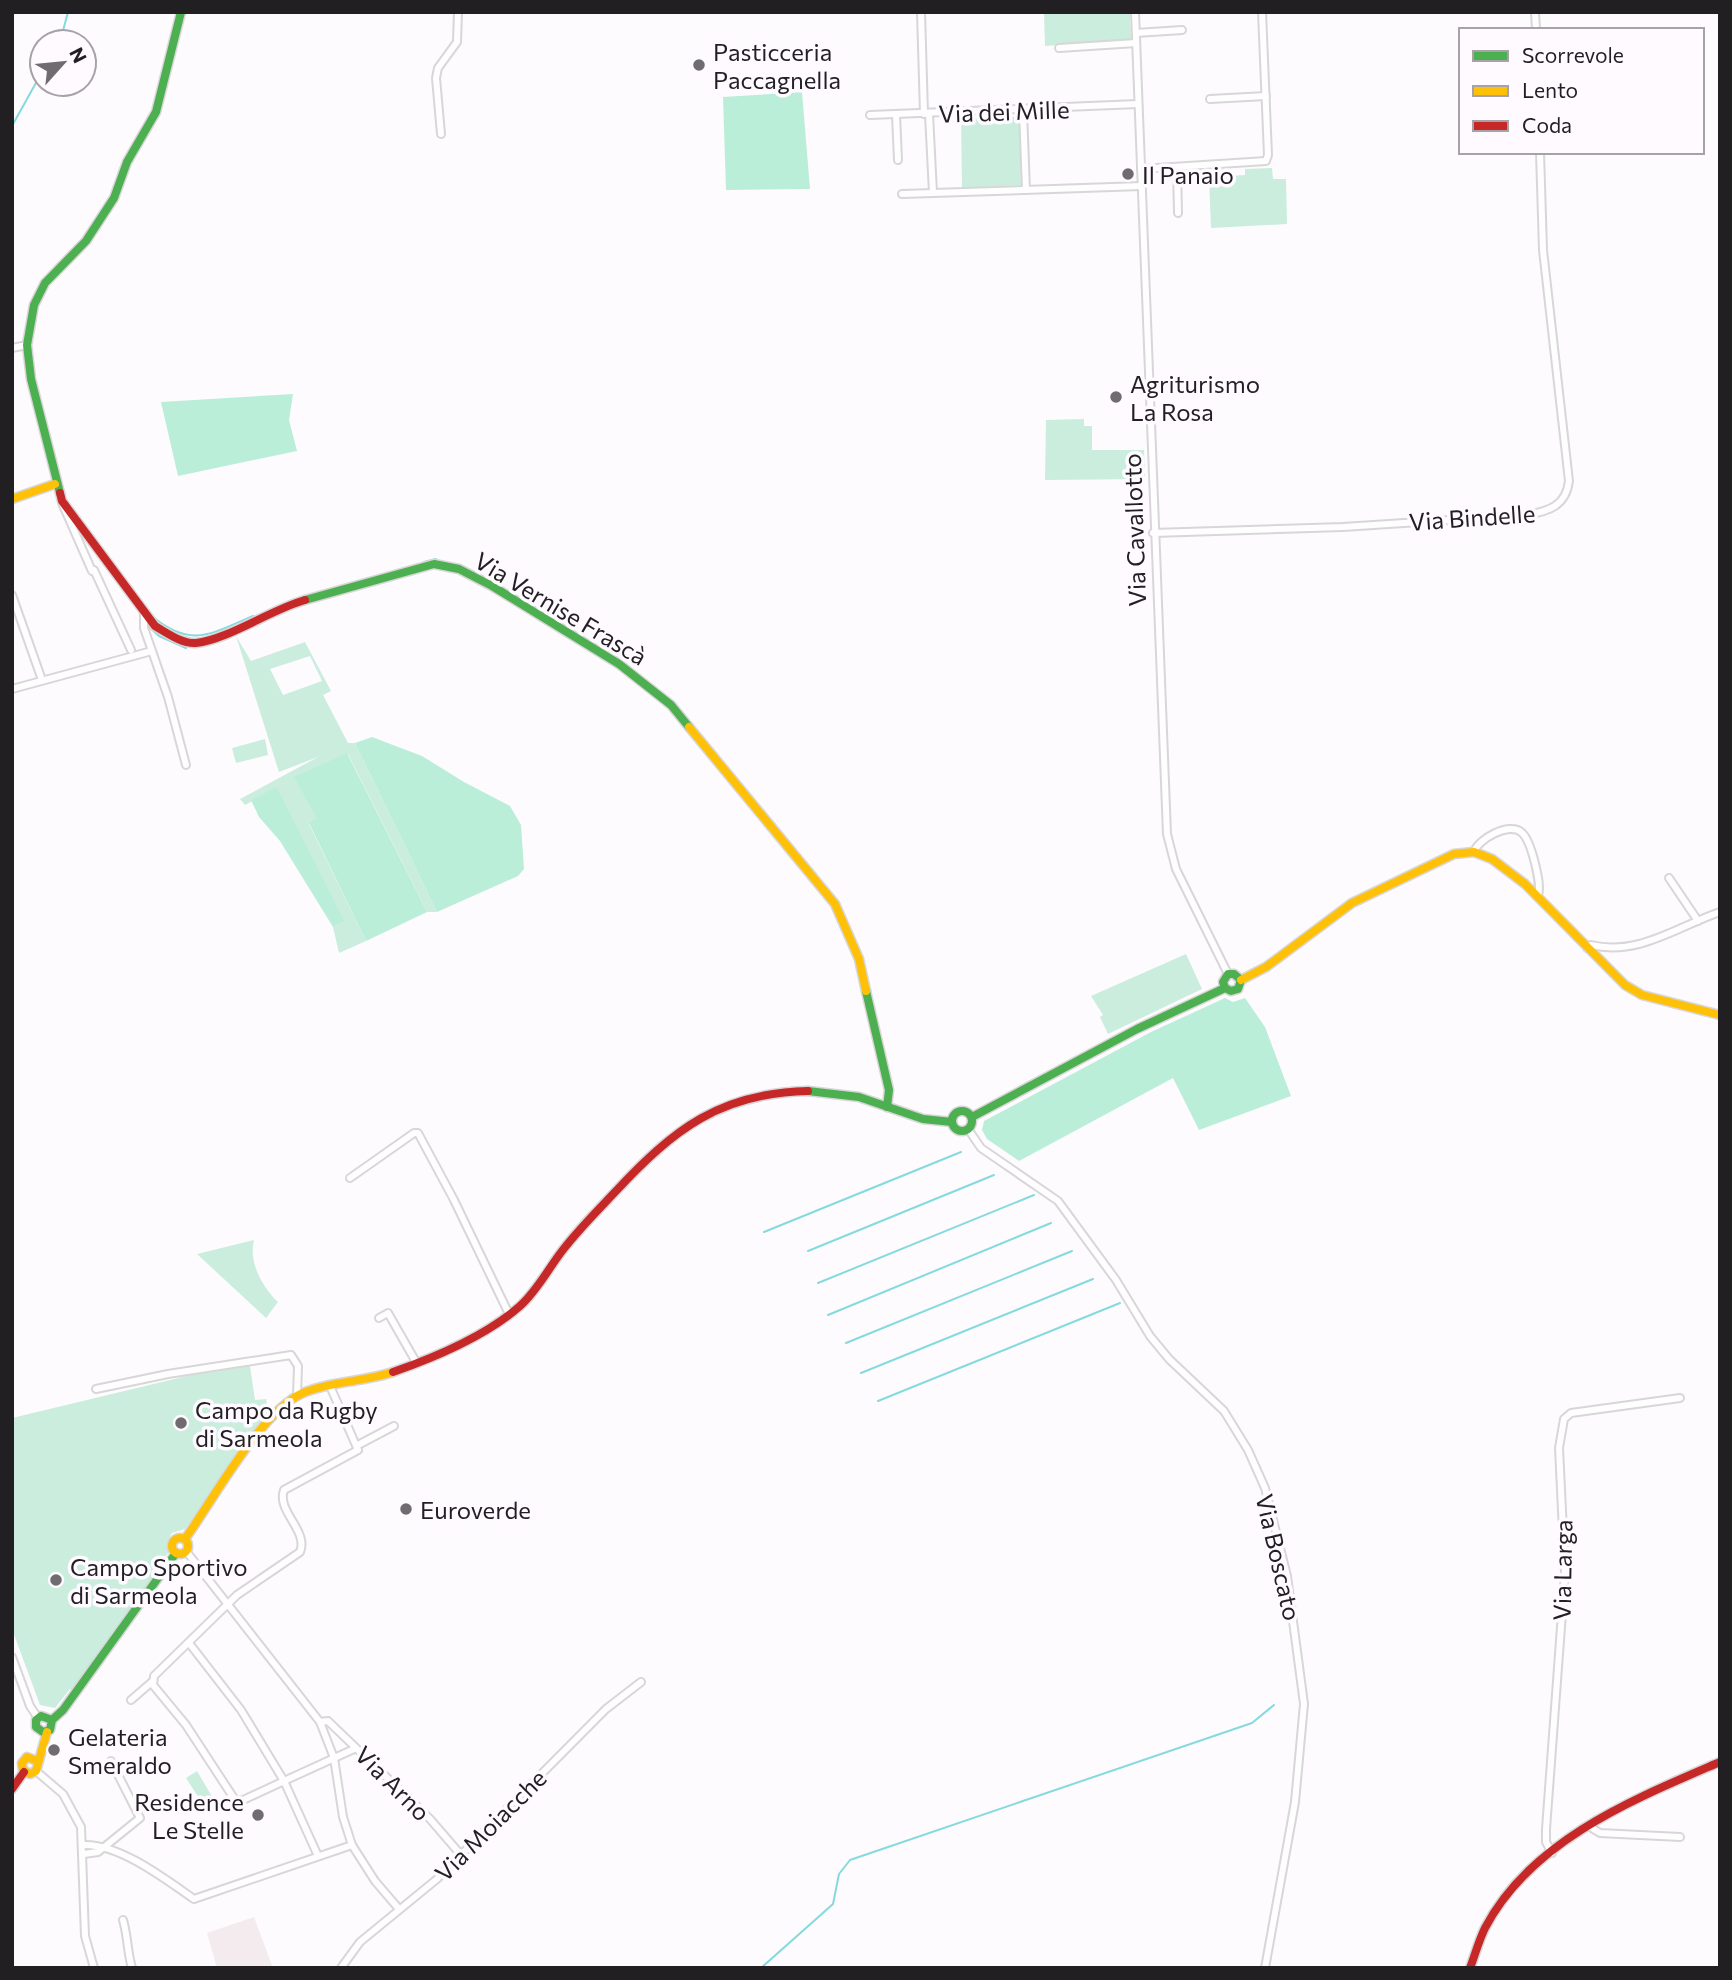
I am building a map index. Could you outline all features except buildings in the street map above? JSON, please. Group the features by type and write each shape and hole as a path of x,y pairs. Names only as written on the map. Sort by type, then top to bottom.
{"street":[{"name":"Via Vernise Frascà","path":"131,650 55,484 35,404 27,345 34,305 45,283 104,219 127,162 156,112 181,12"},
{"path":"440,134 436,78 438,68 457,42 458,12"},
{"path":"920,12 933,193"},
{"name":"Via Cavallotto","path":"1136,12 1153,533 1167,834 1176,869 1228,974"},
{"path":"1141,169 1266,161 1262,12"},
{"path":"1136,33 1182,30"},
{"path":"1059,48 1136,43"},
{"path":"1210,99 1266,96"},
{"name":"Via dei Mille","path":"870,115 1023,111 1139,104"},
{"path":"1023,111 1026,190"},
{"path":"896,115 898,160"},
{"name":"Via Bindelle","path":"1153,533 1343,527 1527,515 1549,511 1563,500 1569,481 1544,250 1540,154"},
{"path":"1177,168 1178,213"},
{"path":"902,194 1142,186"},
{"path":"12,348 27,345"},
{"path":"12,499 55,484"},
{"name":"Via Vernise Frascà","path":"62,501 144,613 155,626 173,637 194,643 214,638 284,606 434,564 451,566 482,578 643,679 671,705 835,904 859,959 889,1090 887,1107"},
{"path":"12,595 42,680"},
{"name":"Via Vernise Frascà","path":"144,613 144,628 168,697 186,765"},
{"path":"12,689 148,652"},
{"path":"1474,852 1478,844 1504,831 1511,829 1523,832 1541,888 1538,895"},
{"path":"1241,980 1234,974 1228,974 1223,982 1225,988 1231,991 1238,989 1241,980 1266,967 1352,903 1454,855 1474,852 1504,867 1538,895 1609,972 1642,995 1720,1015"},
{"path":"1669,877 1698,921"},
{"path":"1587,948 1591,945 1621,949 1642,945 1720,912"},
{"path":"952,1122 957,1130 968,1129 972,1117 1137,1029 1225,988"},
{"path":"399,1909 352,1845 342,1817 334,1758 320,1722 186,1551 185,1539 265,1428 297,1396 330,1386 382,1377 509,1314 535,1290 565,1247 651,1152 687,1124 741,1100 791,1091 843,1094 933,1122 952,1122"},
{"path":"952,1122 959,1111 967,1111 972,1117"},
{"name":"Via Boscato","path":"968,1129 981,1148 1058,1201 1116,1279 1150,1336 1169,1359 1212,1395 1224,1411 1248,1450 1265,1488 1287,1577 1304,1704 1295,1802 1265,1968"},
{"path":"350,1178 414,1133 418,1133 509,1314"},
{"path":"379,1318 388,1313 416,1362"},
{"path":"96,1389 168,1374 291,1355 298,1366 297,1396"},
{"path":"131,1700 153,1681 228,1603 300,1552 301,1542 282,1494 284,1490 356,1454 358,1445 330,1386"},
{"name":"Via Larga","path":"1552,1853 1546,1842 1565,1573 1559,1448 1564,1419 1570,1413 1680,1398"},
{"path":"358,1445 394,1426"},
{"path":"176,1553 171,1545 174,1540 185,1539"},
{"path":"36,1771 39,1746 52,1727 52,1720 63,1710 176,1553 186,1551"},
{"path":"189,1643 241,1710 284,1781 318,1856"},
{"path":"12,1659 37,1723 47,1732"},
{"path":"153,1681 236,1800 354,1749"},
{"name":"Via Moiacche","path":"341,1968 351,1952 461,1855 606,1709 641,1682"},
{"path":"12,1789 24,1772 22,1763 35,1745 37,1723 45,1715 52,1720"},
{"name":"Via Arno","path":"320,1722 328,1721 358,1747 461,1855"},
{"path":"27,1757 37,1761"},
{"path":"84,1854 94,1854 140,1818 111,1761"},
{"path":"1470,1968 1483,1930 1503,1899 1524,1875 1590,1826 1634,1801 1720,1762"},
{"path":"24,1772 36,1771 63,1794 81,1827 85,1936 94,1968"},
{"path":"1590,1826 1600,1833 1680,1836"},
{"path":"83,1845 101,1848 142,1865 194,1899 352,1845"},
{"path":"123,1920 130,1942 128,1951 132,1968"}],"shaded area":[{"path":"254,1917 273,1968 217,1968 207,1933"}],"green space":[{"path":"1044,12 1130,12 1131,40 1045,46"},
{"path":"802,92 810,189 726,190 723,97"},
{"path":"1016,117 1019,121 1021,185 962,188 961,118"},
{"path":"1272,168 1273,179 1286,179 1287,224 1211,228 1209,177 1245,175 1245,169"},
{"path":"293,394 289,420 297,451 178,476 161,402"},
{"path":"1084,419 1084,426 1092,426 1092,450 1144,450 1145,479 1045,480 1046,420"},
{"path":"236,636 251,661 305,642 331,691 323,695 348,743 355,743 437,912 427,912 348,754 317,819 309,824 366,941 339,953 333,927 343,921 277,788 245,805 240,799 318,757 279,772","holes":["310,656 322,681 283,695 270,669"]},
{"path":"372,737 422,756 510,806 521,825 524,869 518,876 437,912 355,743"},
{"path":"265,739 268,755 236,763 232,748"},
{"path":"347,753 427,912 366,941 309,823 317,818 294,777"},
{"path":"277,787 344,921 333,927 280,841 259,817 251,800"},
{"path":"1186,954 1202,989 1108,1034 1100,1017 1103,1015 1091,996"},
{"path":"1225,998 1233,1002 1245,998 1265,1027 1291,1096 1199,1130 1173,1078 1019,1161 987,1139 982,1130 984,1121 1151,1032"},
{"path":"254,1240 253,1257 258,1274 278,1302 266,1318 197,1254"},
{"path":"250,1366 255,1400 266,1399 269,1413 185,1529 172,1533 167,1542 168,1553 165,1557 160,1556 165,1560 72,1690 70,1689 55,1708 40,1705 12,1629 12,1418 191,1375"},
{"path":"197,1771 218,1807 207,1811 186,1778"}],"waterway":[{"path":"64,28 68,12"},
{"path":"12,126 28,97"},
{"path":"424,562 436,559"},
{"path":"388,573 419,564"},
{"path":"153,617 179,633 202,635 253,616"},
{"path":"147,625 159,636 186,648"},
{"path":"764,1232 961,1152"},
{"path":"808,1251 994,1175"},
{"path":"818,1283 1034,1195"},
{"path":"828,1315 1051,1223"},
{"path":"846,1343 1072,1251"},
{"path":"861,1373 1093,1279"},
{"path":"878,1401 1120,1303"},
{"path":"761,1968 833,1904 839,1874 850,1860 1252,1723 1274,1705"}],"traffic: fast":[{"path":"60,493 31,379 27,345 34,305 45,283 86,241 114,198 127,162 156,112 181,12"},
{"path":"305,600 434,564 459,569 492,586 619,664 671,705 689,727"},
{"path":"1225,988 1223,982 1228,974 1234,974 1241,980"},
{"path":"972,1117 1137,1029 1225,988 1231,991 1238,989 1241,980"},
{"path":"866,991 889,1090 887,1107"},
{"path":"808,1091 859,1097 923,1119 952,1122"},
{"path":"958,1111 966,1111 972,1121 966,1131 958,1131 952,1125 952,1117 958,1111"},
{"path":"52,1720 41,1716 36,1720 36,1727 43,1732 50,1730 52,1720 63,1710 176,1553"}],"traffic: slow":[{"path":"12,499 55,484"},
{"path":"689,727 835,904 859,959 866,991"},
{"path":"1241,980 1266,967 1352,903 1454,854 1474,852 1492,859 1525,884 1625,985 1642,995 1720,1015"},
{"path":"185,1539 239,1458 271,1418 287,1403 314,1389 393,1372"},
{"path":"177,1538 183,1538 188,1546 186,1552 177,1554 172,1549 172,1543 177,1538"},
{"path":"37,1761 27,1757 22,1763 23,1770 30,1774 36,1771 47,1732"}],"traffic: jam":[{"path":"60,493 62,501 155,626 180,640 191,643 208,641 305,600"},
{"path":"393,1372 460,1345 507,1317 533,1292 560,1253 584,1225 637,1169 679,1133 724,1107 777,1093 808,1091"},
{"path":"1470,1968 1485,1928 1505,1897 1529,1870 1588,1826 1653,1791 1720,1762"},
{"path":"12,1789 24,1772"}],"place":[{"name":"Pasticceria Paccagnella","path":"699,65"},
{"name":"Il Panaio","path":"1128,174"},
{"name":"Agriturismo La Rosa","path":"1116,397"},
{"name":"Campo da Rugby di Sarmeola","path":"181,1423"},
{"name":"Euroverde","path":"406,1509"},
{"name":"Campo Sportivo di Sarmeola","path":"56,1580"},
{"name":"Gelateria Smeraldo","path":"54,1750"},
{"name":"Residence Le Stelle","path":"258,1815"}]}
